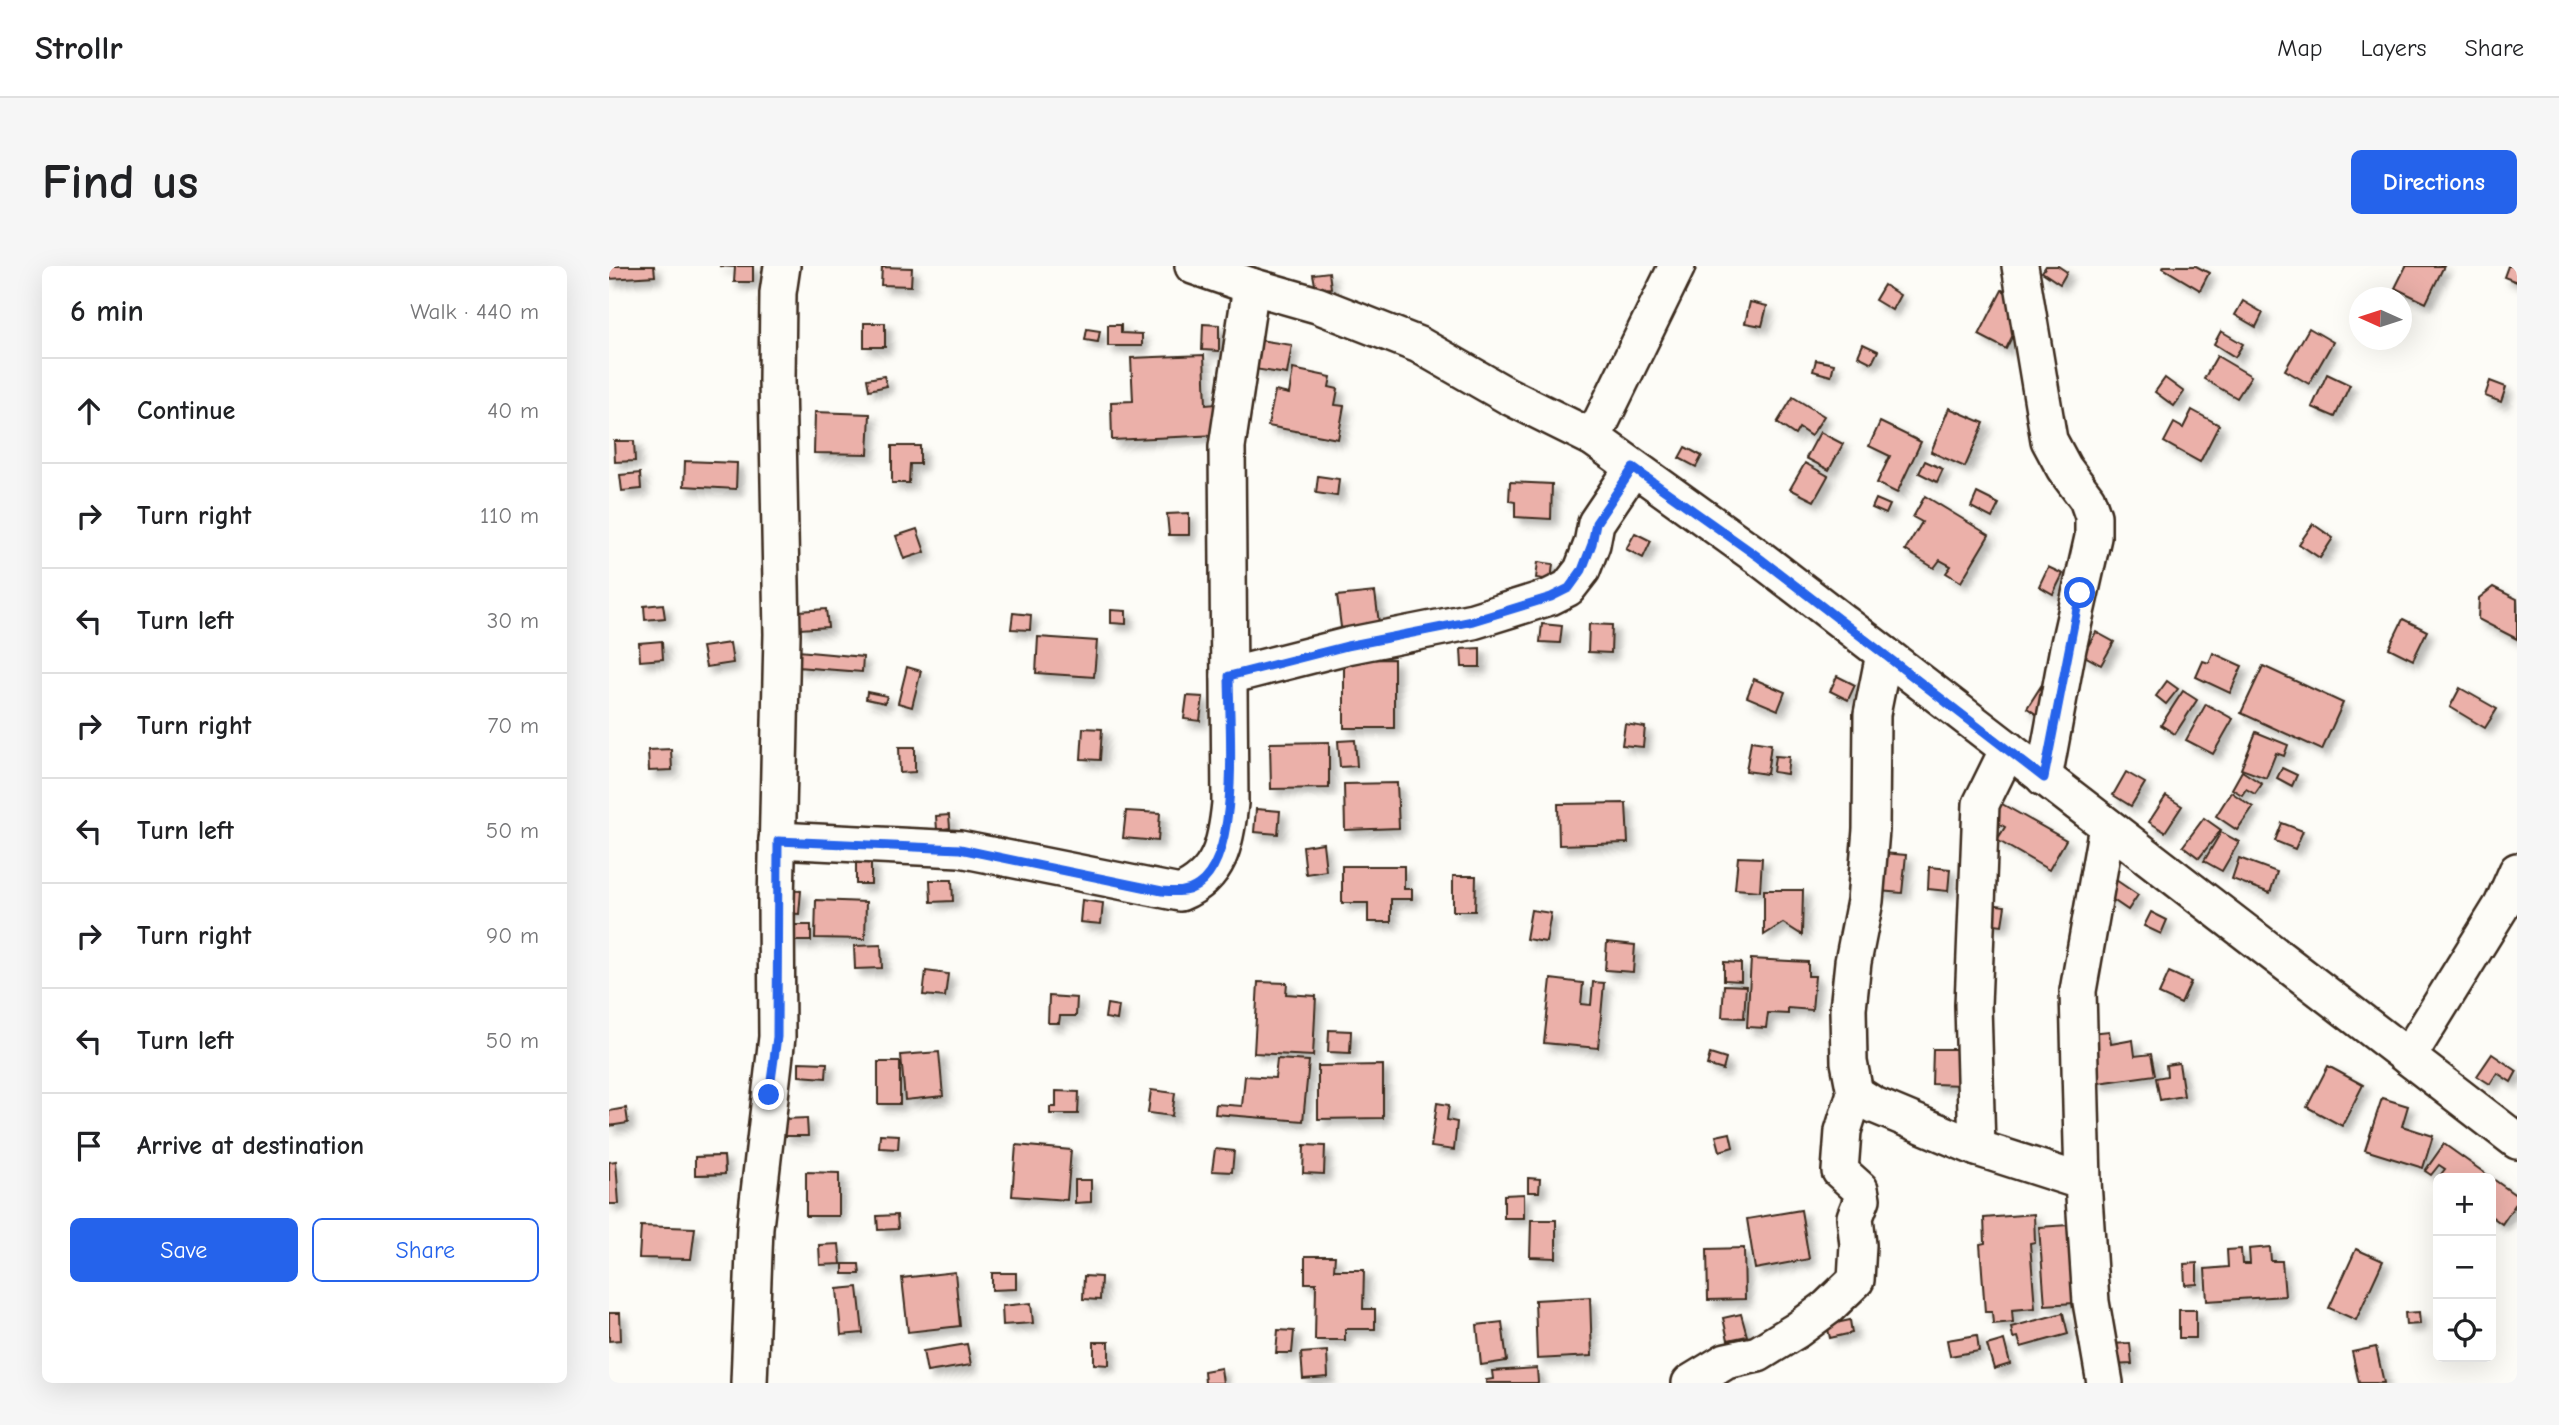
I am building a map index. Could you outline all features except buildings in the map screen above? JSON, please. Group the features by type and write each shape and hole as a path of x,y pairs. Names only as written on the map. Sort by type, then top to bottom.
{"street":[{"path":"749,1383 755,1227 777,1037 782,634 777,367 778,293 782,266"},
{"path":"1593,438 1677,266"},
{"path":"2020,266 2049,440 2064,468 2087,499 2093,516 2093,537 2068,648 2044,778"},
{"path":"778,841 960,849 1180,893 1199,885 1212,871 1227,827 1230,803 1224,274 1318,305 1419,345 1508,396 1593,438 1757,556 2517,1140"},
{"path":"1229,676 1347,646 1473,621 1551,597 1569,588 1582,570 1592,544 1596,523 1633,468"},
{"path":"1690,1383 1726,1361 1758,1354 1797,1330 1828,1307 1856,1280 1859,1245 1855,1217 1862,1199 1860,1189 1840,1171 1839,1160 1843,1131 1855,1093 1849,1062 1848,1009 1853,962 1865,901 1871,830 1872,715 1884,654"},
{"path":"1976,1148 1973,1005 1981,804 2008,749"},
{"path":"2105,1383 2091,1302 2083,1182 2078,991 2107,826"},
{"path":"2408,1058 2502,905 2517,871"},
{"path":"1855,1093 1874,1105 1976,1148 2083,1182"}],"route":[{"path":"769,1095 777,1037 778,841 960,849 1162,891 1180,893 1199,885 1212,871 1227,827 1230,803 1229,676 1347,646 1473,621 1551,597 1569,588 1582,570 1592,544 1596,523 1633,468 1757,556 2044,778 2080,593"}]}
